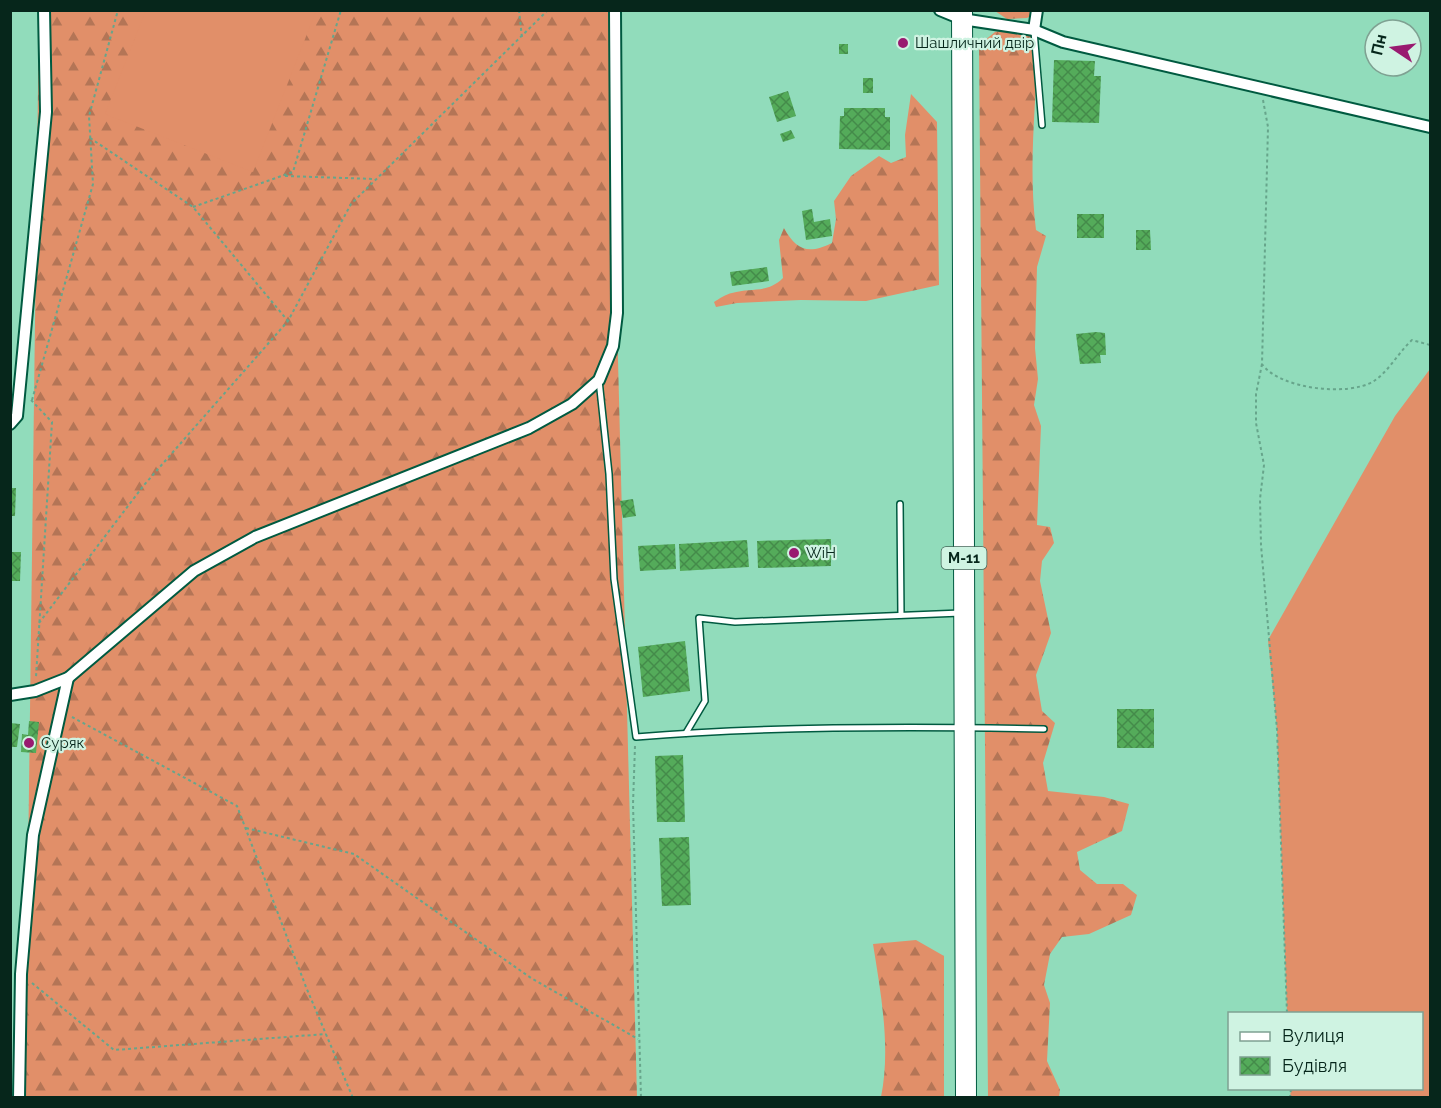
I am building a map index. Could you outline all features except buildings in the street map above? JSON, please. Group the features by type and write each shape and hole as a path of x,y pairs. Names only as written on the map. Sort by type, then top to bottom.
{"highway":[{"name":"М-11","path":"962,15 966,1098"}],"street":[{"path":"10,424 17,416 46,112 44,10"},
{"path":"10,695 35,691 68,678 194,571 255,537 529,428 572,404 599,380 613,346 617,314 615,10"},
{"path":"940,10 1034,30 1063,42 1431,127"},
{"path":"1034,30 1037,10"},
{"path":"19,1098 16,973 33,835 68,678"}],"lane":[{"path":"1034,30 1042,124"},
{"path":"599,380 609,474 614,579 636,737 686,733 963,728 1044,729"},
{"path":"900,504 901,615"},
{"path":"686,733 705,701 699,618 735,622 964,613"}],"path":[{"path":"32,400 93,184 89,116 118,10"},
{"path":"193,207 292,172 341,10"},
{"path":"519,10 522,38"},
{"path":"39,623 144,485 288,321 351,204 548,10"},
{"path":"1260,86 1268,127 1262,364 1256,394 1256,423 1264,465 1260,499 1261,545 1277,730 1287,1012"},
{"path":"90,138 193,207 288,321"},
{"path":"282,176 377,179"},
{"path":"1262,364 1268,373 1278,380 1325,388 1347,389 1373,382 1412,340 1431,345"},
{"path":"20,387 52,422 35,691"},
{"path":"60,711 237,806 352,1098"},
{"path":"636,737 633,804 641,1098"},
{"path":"246,828 354,854 531,978 638,1039"},
{"path":"16,973 114,1050 326,1034"}],"green space":[{"path":"146,10 316,11 253,172 105,114"},
{"path":"39,11 609,11 637,1097 25,1098"},
{"path":"995,11 1040,11 1027,18 1007,19"},
{"path":"1008,29 1027,31 1038,42 1033,183 1036,230 1046,236 1037,267 1035,348 1038,379 1034,405 1041,426 1037,525 1050,527 1054,543 1042,561 1040,581 1051,633 1036,675 1042,711 1055,723 1043,763 1048,791 1104,797 1129,804 1122,831 1077,852 1080,870 1097,884 1123,884 1137,895 1131,915 1089,934 1062,937 1050,954 1044,985 1050,1003 1047,1061 1060,1090 1059,1097 988,1097 979,45 995,32"},
{"path":"911,94 937,122 939,285 866,301 801,300 737,303 716,307 714,302 727,294 765,288 783,278 779,240 784,228 798,246 804,248 816,249 832,243 836,219 834,201 851,176 879,156 891,163 906,157 905,135"},
{"path":"1430,369 1430,1097 1290,1097 1291,1090 1423,1090 1423,1012 1287,1012 1277,730 1268,640 1395,416"},
{"path":"916,940 944,956 944,1097 881,1097 885,1040 882,1001 873,944"}],"place":[{"name":"Шашличний двір","path":"903,43"},
{"name":"WiH","path":"794,553"},
{"name":"Суряк","path":"29,743"}]}
